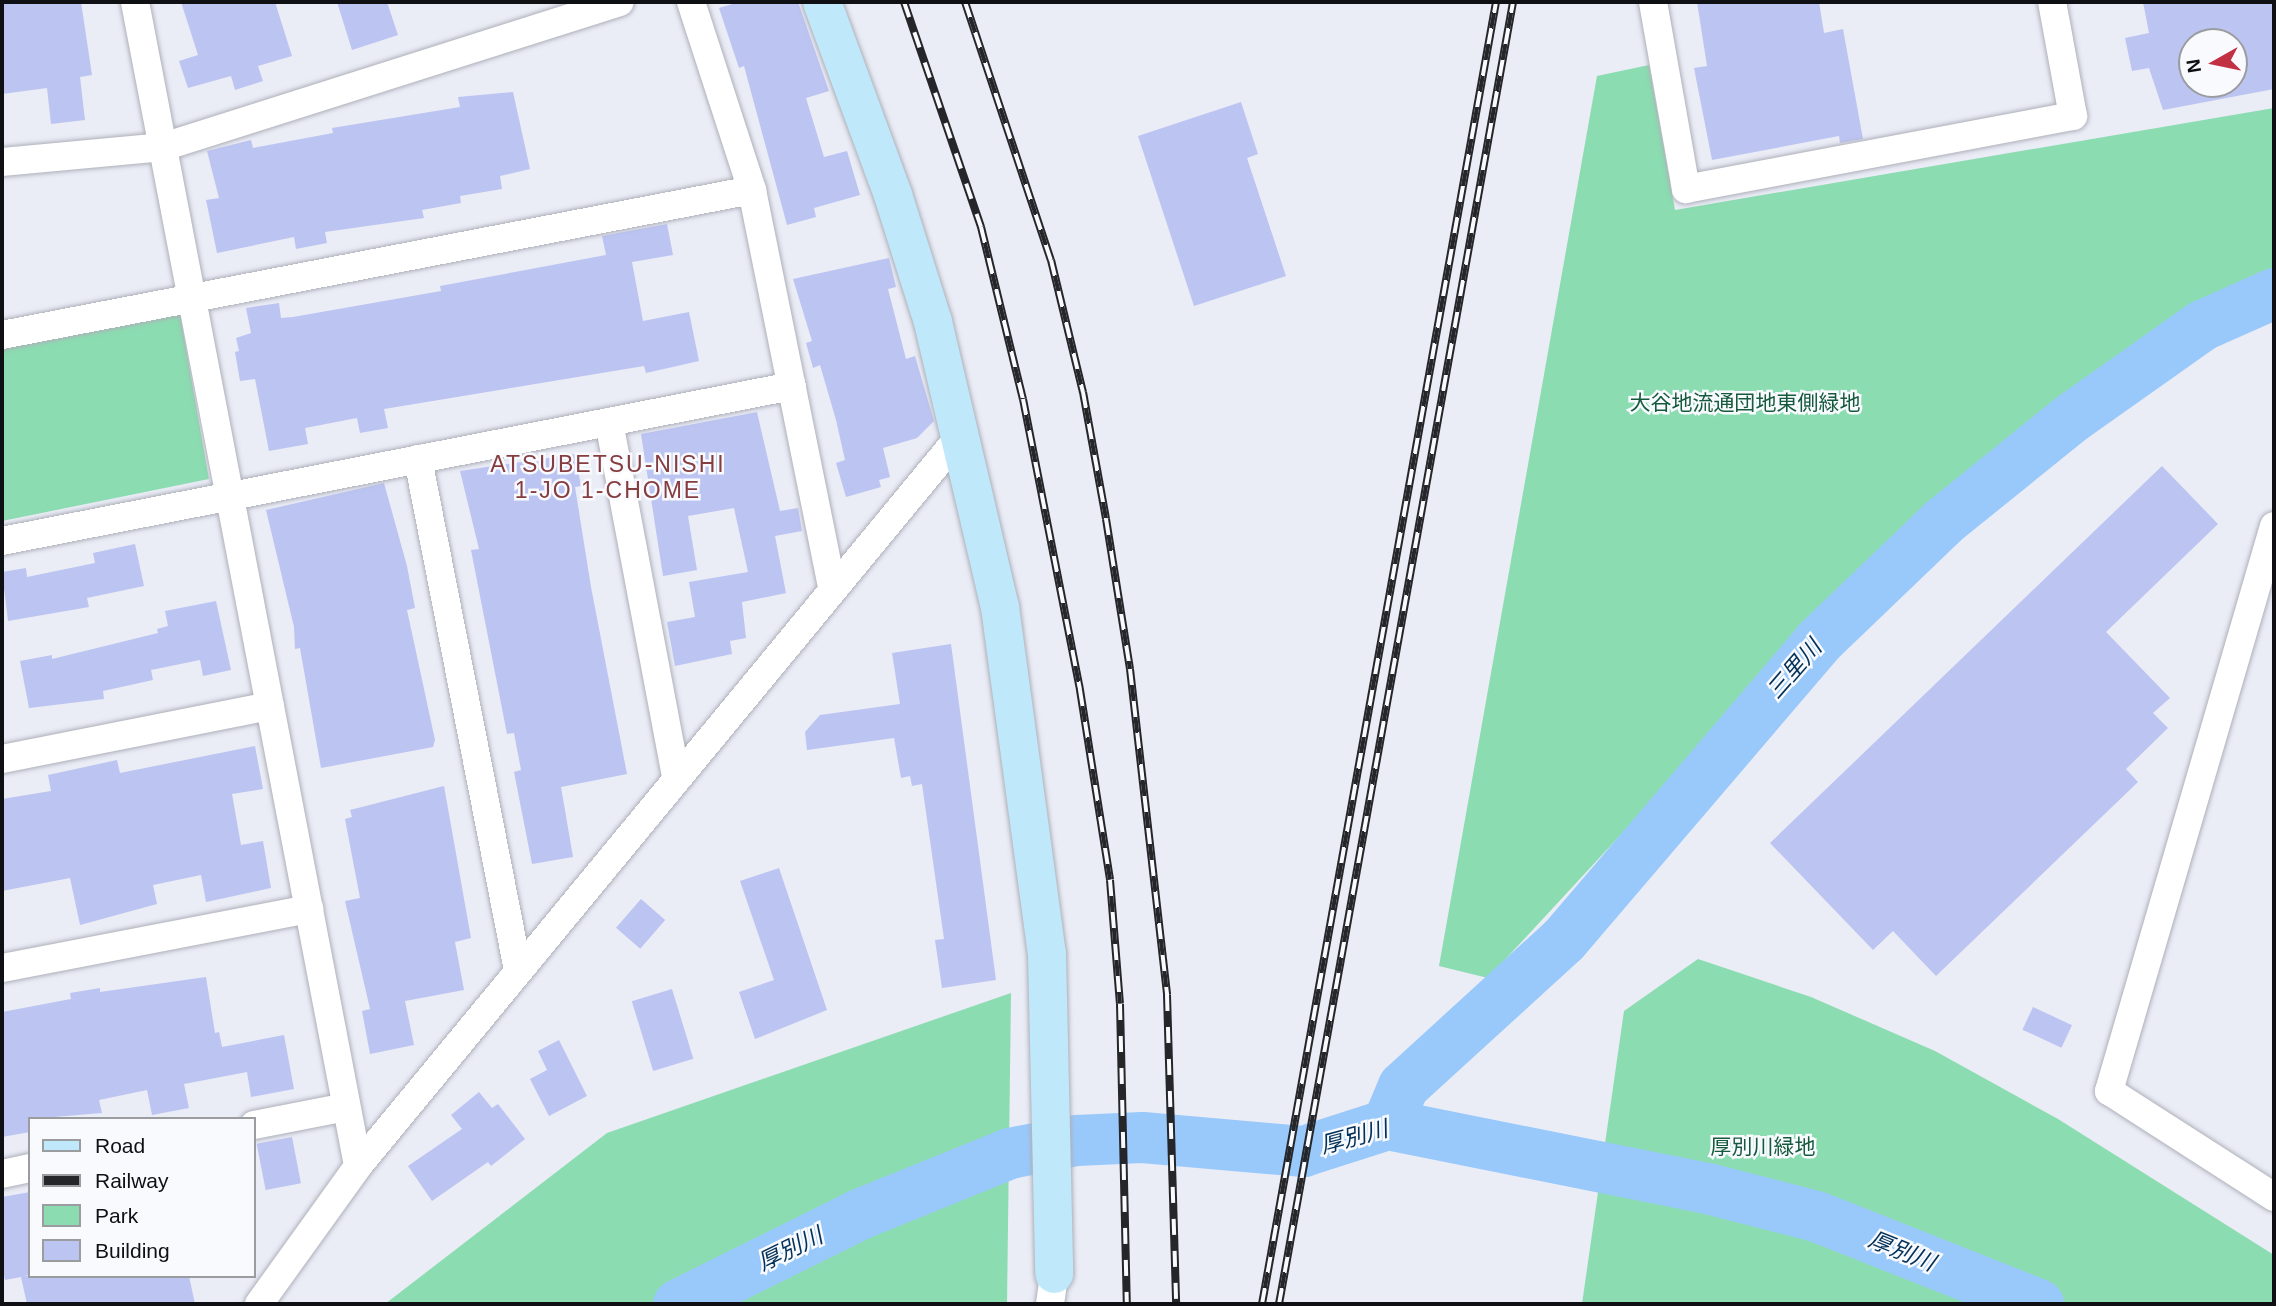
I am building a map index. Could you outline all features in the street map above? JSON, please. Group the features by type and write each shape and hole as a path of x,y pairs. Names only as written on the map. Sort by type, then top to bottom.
{"street":[{"path":"135,2 358,1166"},
{"path":"2,162 163,147 620,2"},
{"path":"691,2 752,190 832,587"},
{"path":"822,2 901,220 933,321 1000,607 1047,954 1052,1019 1052,1289"},
{"path":"1653,2 1686,189 2073,116 2052,2"},
{"path":"2,335 752,190"},
{"path":"2,541 792,386"},
{"path":"609,422 676,778"},
{"path":"259,1304 358,1166 832,587 960,436"},
{"path":"418,459 518,970"},
{"path":"2274,526 2109,1091 2274,1197"},
{"path":"2,759 270,706"},
{"path":"2,968 309,909"},
{"path":"256,1125 346,1107"},
{"path":"2,1174 28,1168"}],"green space":[{"name":"大谷地流通団地東側緑地","path":"1649,65 1675,210 2274,108 2274,272 2200,305 2038,414 1892,542 1488,978 1439,966 1597,76"},
{"path":"180,314 209,479 2,521 2,346"},
{"name":"厚別川緑地","path":"1698,959 1811,997 1935,1051 2058,1119 2274,1255 2274,1304 1582,1304 1624,1011"},
{"path":"1011,993 1007,1304 385,1304 607,1133"}],"building":[{"path":"2,2 81,2 92,75 80,77 85,120 51,124 47,88 2,94"},
{"path":"181,2 275,2 292,56 258,66 263,81 235,90 231,76 188,88 179,61 198,55"},
{"path":"337,2 387,2 398,35 352,50"},
{"path":"739,2 798,2 829,91 806,98 824,157 847,151 860,195 814,208 816,217 787,225 744,66 739,68 719,8"},
{"path":"1697,2 1819,2 1824,33 1843,29 1863,139 1840,143 1839,136 1712,160 1694,68 1707,66"},
{"path":"2143,2 2274,2 2274,89 2248,94 2248,28 2178,28 2178,98 2226,98 2163,110 2149,68 2132,71 2125,38 2149,33"},
{"path":"513,92 530,169 500,176 502,189 460,196 461,203 422,210 424,218 325,232 327,243 296,249 294,237 217,253 206,200 219,198 207,151 251,140 253,148 333,133 332,128 460,107 458,97"},
{"path":"1241,102 1258,154 1247,158 1286,276 1194,306 1138,136"},
{"path":"667,224 673,255 632,262 643,321 689,312 699,361 646,373 644,366 384,409 388,428 360,433 357,418 305,428 308,444 269,451 255,379 240,381 235,352 239,351 236,338 251,333 246,308 279,303 281,318 293,317 441,291 440,286 606,255 602,236"},
{"path":"889,258 896,287 888,289 906,359 915,356 934,421 917,438 883,448 890,477 879,480 881,487 846,497 836,463 845,460 836,420 820,365 813,368 806,343 812,341 793,279"},
{"path":"757,412 780,511 798,508 802,531 775,536 786,593 742,602 746,638 730,641 732,654 675,666 667,622 695,617 689,582 748,572 734,508 688,516 697,570 663,576 641,434"},
{"path":"575,454 581,486 575,487 591,587 627,774 561,787 573,857 532,864 514,772 521,770 514,733 507,734 471,550 479,549 460,471"},
{"path":"2162,466 2218,524 2106,632 2170,698 2153,713 2168,728 2126,769 2138,782 1936,976 1893,931 1873,950 1770,843"},
{"path":"384,483 407,566 415,608 407,610 435,740 433,747 321,768 300,648 295,649 294,627 266,510"},
{"path":"135,544 144,586 87,598 89,607 8,621 2,572 26,568 27,577 95,563 93,553"},
{"path":"216,601 231,670 203,676 200,660 151,670 153,680 103,691 104,699 29,708 20,661 52,655 52,659 158,633 157,629 168,626 165,611"},
{"path":"951,644 996,980 942,988 935,940 944,939 922,784 912,786 910,776 901,778 894,738 807,750 805,732 820,715 900,704 892,653"},
{"path":"255,746 263,789 232,794 241,845 263,841 271,888 206,902 201,875 153,885 157,904 80,925 70,878 2,891 2,799 51,791 48,775 117,760 120,773"},
{"path":"444,786 471,938 455,942 464,990 405,1001 414,1045 370,1054 362,1011 370,1009 345,901 360,898 345,819 352,817 350,810"},
{"path":"779,868 827,1010 755,1039 739,992 774,980 740,881"},
{"path":"641,899 665,920 640,949 616,928"},
{"path":"206,977 215,1033 219,1032 222,1047 284,1035 294,1089 251,1097 247,1072 184,1084 189,1108 152,1115 147,1090 99,1100 102,1113 28,1117 28,1132 2,1137 2,1012 71,999 70,993 100,988 100,992"},
{"path":"672,989 693,1059 653,1071 632,1001"},
{"path":"2033,1007 2072,1025 2061,1048 2022,1030"},
{"path":"559,1040 587,1096 549,1116 530,1079 547,1070 538,1051"},
{"path":"479,1092 492,1108 498,1104 525,1139 491,1166 488,1162 432,1201 408,1166 462,1129 451,1115"},
{"path":"292,1137 301,1183 266,1190 257,1144"},
{"path":"28,1192 28,1275 24,1276 189,1278 195,1304 27,1304 21,1277 5,1280 2,1267 2,1197"}],"waterway":[{"name":"三里川","path":"1387,1124 1403,1086 1563,940 1818,641 1943,521 2072,417 2202,325 2274,293"},
{"name":"厚別川","path":"678,1304 859,1214 1009,1153 1076,1140 1142,1137 1303,1151 1387,1124 1711,1189 1816,1216 2038,1304"}],"railway":[{"path":"904,2 981,227 1023,399 1080,690 1110,880 1120,1004 1127,1304"},
{"path":"965,2 1051,260 1083,392 1106,519 1130,669 1167,995 1176,1304"},
{"path":"1262,1304 1496,2"},
{"path":"1279,1304 1513,2"}],"district":[{"name":"ATSUBETSU-NISHI 1-JO 1-CHOME","path":"608,477"}]}
